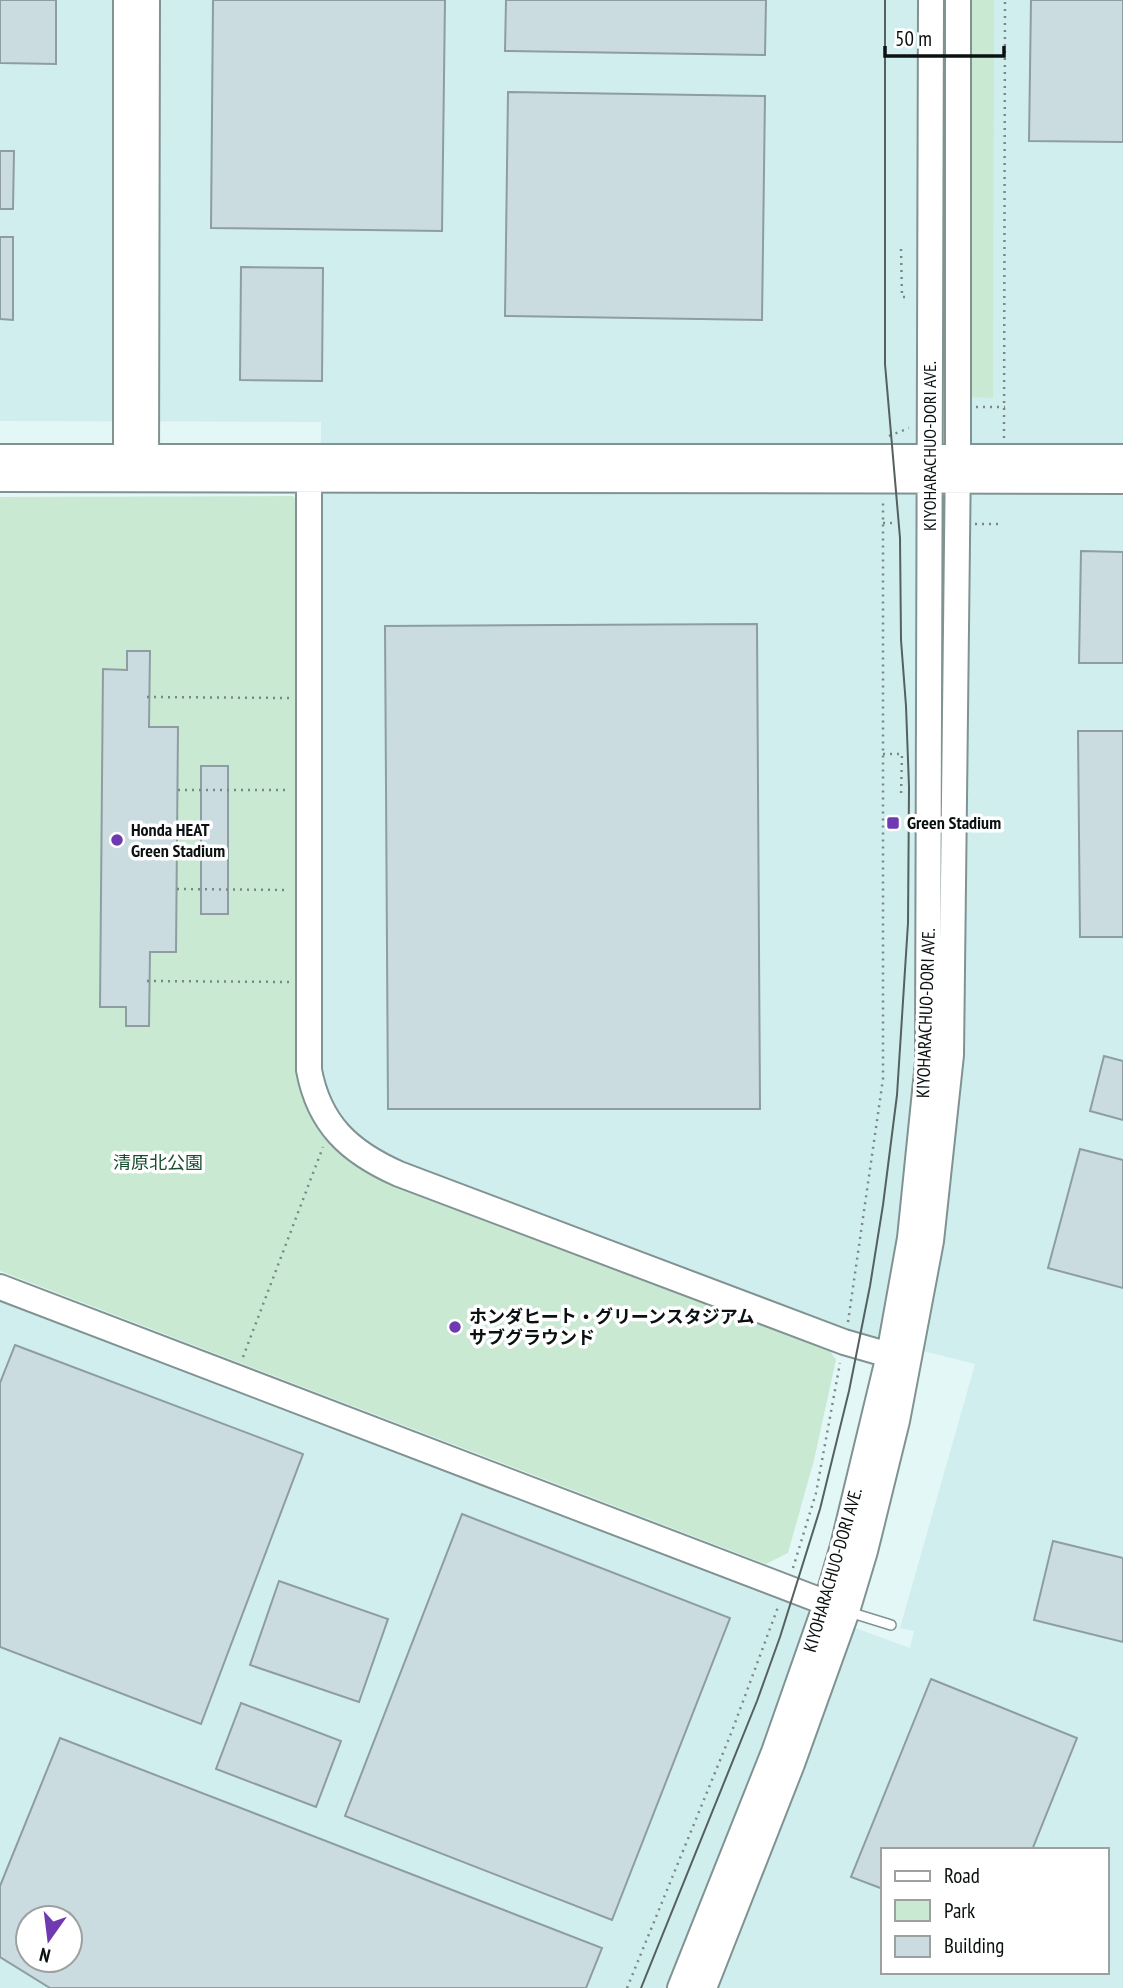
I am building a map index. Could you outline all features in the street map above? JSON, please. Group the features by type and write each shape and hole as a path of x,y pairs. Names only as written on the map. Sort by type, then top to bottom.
{"street":[{"path":"126,0 136,469"},
{"path":"136,469 147,0"},
{"name":"KIYOHARACHUO-DORI AVE.","path":"704,1988 761,1848 836,1607 849,1520 889,1355 910,1238 929,1062 931,0"},
{"name":"KIYOHARACHUO-DORI AVE.","path":"680,1988 836,1607 869,1538 910,1359 931,1241 951,1055 957,469 958,0"},
{"path":"0,457 136,469"},
{"path":"0,479 136,469 957,469 1123,457"},
{"path":"309,469 309,1070 315,1096 328,1121 340,1137 359,1153 398,1174 832,1338 889,1355"},
{"path":"957,469 1123,481"},
{"path":"0,1287 836,1607"}],"lane":[{"path":"836,1607 891,1625"}],"path":[{"path":"1004,441 1005,0"},
{"path":"901,249 902,297 917,297"},
{"path":"966,407 1005,407"},
{"path":"847,1329 883,1079 883,495"},
{"path":"883,523 893,523"},
{"path":"965,524 1003,524"},
{"path":"147,697 300,698"},
{"path":"883,754 902,754 901,795"},
{"path":"177,790 300,790"},
{"path":"177,889 300,890"},
{"path":"147,981 299,982"},
{"path":"239,1366 323,1148"},
{"path":"627,1988 732,1731 785,1587 816,1493 841,1358"}],"shaded area":[{"path":"0,0 1123,0 1123,1988 0,1988 0,1300 760,1593 910,1648 914,1631 900,1628 975,1364 831,1328 381,1154 343,1124 330,1102 319,1061 321,422 0,421"}],"green space":[{"path":"968,0 994,0 993,398 967,397"},
{"name":"清原北公園","path":"293,496 299,503 300,1085 312,1115 328,1140 350,1160 378,1178 830,1351 836,1360 814,1460 788,1553 766,1564 0,1271 0,497"}],"building":[{"path":"0,0 56,0 56,64 0,63"},
{"path":"213,0 445,0 442,231 211,228"},
{"path":"506,0 766,0 765,55 505,51"},
{"path":"1031,0 1123,0 1123,142 1029,141"},
{"path":"508,92 765,96 762,320 505,316"},
{"path":"0,151 14,151 13,209 0,209"},
{"path":"0,237 13,237 13,320 0,319"},
{"path":"241,267 323,268 322,381 240,380"},
{"path":"1081,551 1123,552 1123,663 1079,663"},
{"path":"757,624 760,1109 388,1109 385,626"},
{"path":"127,651 150,651 149,727 178,727 176,952 150,952 149,1026 126,1026 126,1007 100,1007 103,669 127,670"},
{"path":"1078,731 1123,731 1123,937 1080,937"},
{"path":"201,766 228,766 228,914 201,914"},
{"path":"1104,1056 1123,1061 1123,1120 1090,1111"},
{"path":"1080,1149 1123,1160 1123,1288 1048,1268"},
{"path":"15,1345 303,1454 201,1724 0,1647 0,1383"},
{"path":"462,1514 730,1618 612,1920 345,1816"},
{"path":"1053,1541 1123,1558 1123,1642 1034,1620"},
{"path":"279,1581 388,1619 359,1702 250,1665"},
{"path":"931,1679 1077,1738 1033,1848 881,1848 881,1888 851,1877"},
{"path":"241,1703 341,1741 316,1807 216,1769"},
{"path":"60,1738 602,1948 586,1988 50,1988 27,1974 84,1974 84,1904 14,1904 14,1966 0,1957 0,1886"}],"tram line":[{"path":"641,1988 757,1701 820,1509 849,1391 870,1286 897,1095 908,923 909,787 901,640 900,538 885,364 885,0"}],"place":[{"name":"Green Stadium","path":"893,823"},
{"name":"Honda HEAT Green Stadium","path":"117,840"},
{"name":"ホンダヒート・グリーンスタジアム サブグラウンド","path":"455,1327"}]}
